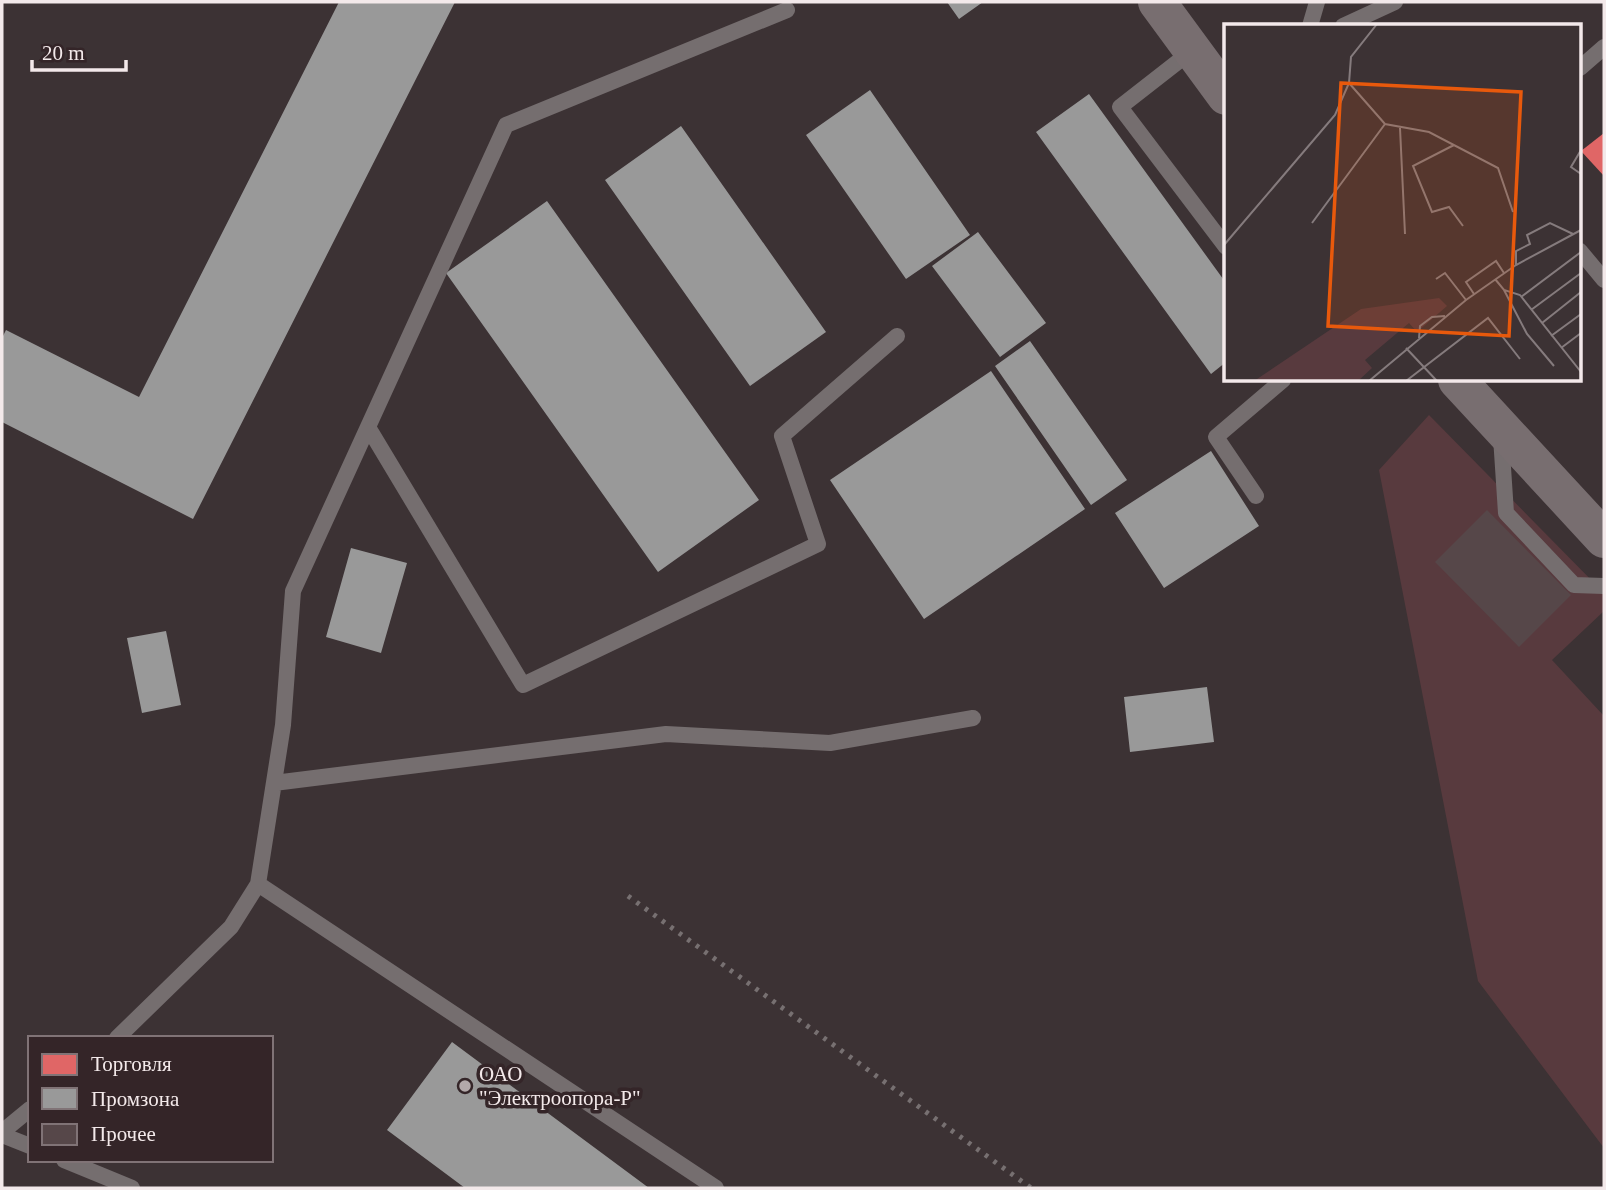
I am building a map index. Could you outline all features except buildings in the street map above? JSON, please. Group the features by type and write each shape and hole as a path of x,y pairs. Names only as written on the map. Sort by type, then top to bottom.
{"street":[{"path":"1157,2 1224,93"},
{"path":"1459,382 1604,539"}],"lane":[{"path":"1311,24 1317,2"},
{"path":"1347,24 1395,2"},
{"path":"119,1036 231,928 258,884 283,725 293,592 506,125 787,10"},
{"path":"1582,66 1604,47"},
{"path":"1193,50 1120,107 1224,244"},
{"path":"1582,253 1604,280"},
{"path":"368,427 523,685 818,544 782,436 897,336"},
{"path":"1256,495 1216,437 1281,382"},
{"path":"1501,427 1506,513 1574,584 1604,586"},
{"path":"274,783 666,734 830,743 974,718"},
{"path":"258,884 716,1188"},
{"path":"28,1111 2,1133 28,1145"},
{"path":"69,1162 132,1188"}],"shaded area":[{"path":"1429,415 1604,593 1604,611 1552,660 1604,716 1604,1148 1478,981 1379,470"}],"railway":[{"path":"628,896 1031,1188"}],"place":[{"name":"ОАО \"Электроопора-Р\"","path":"465,1086"}]}
